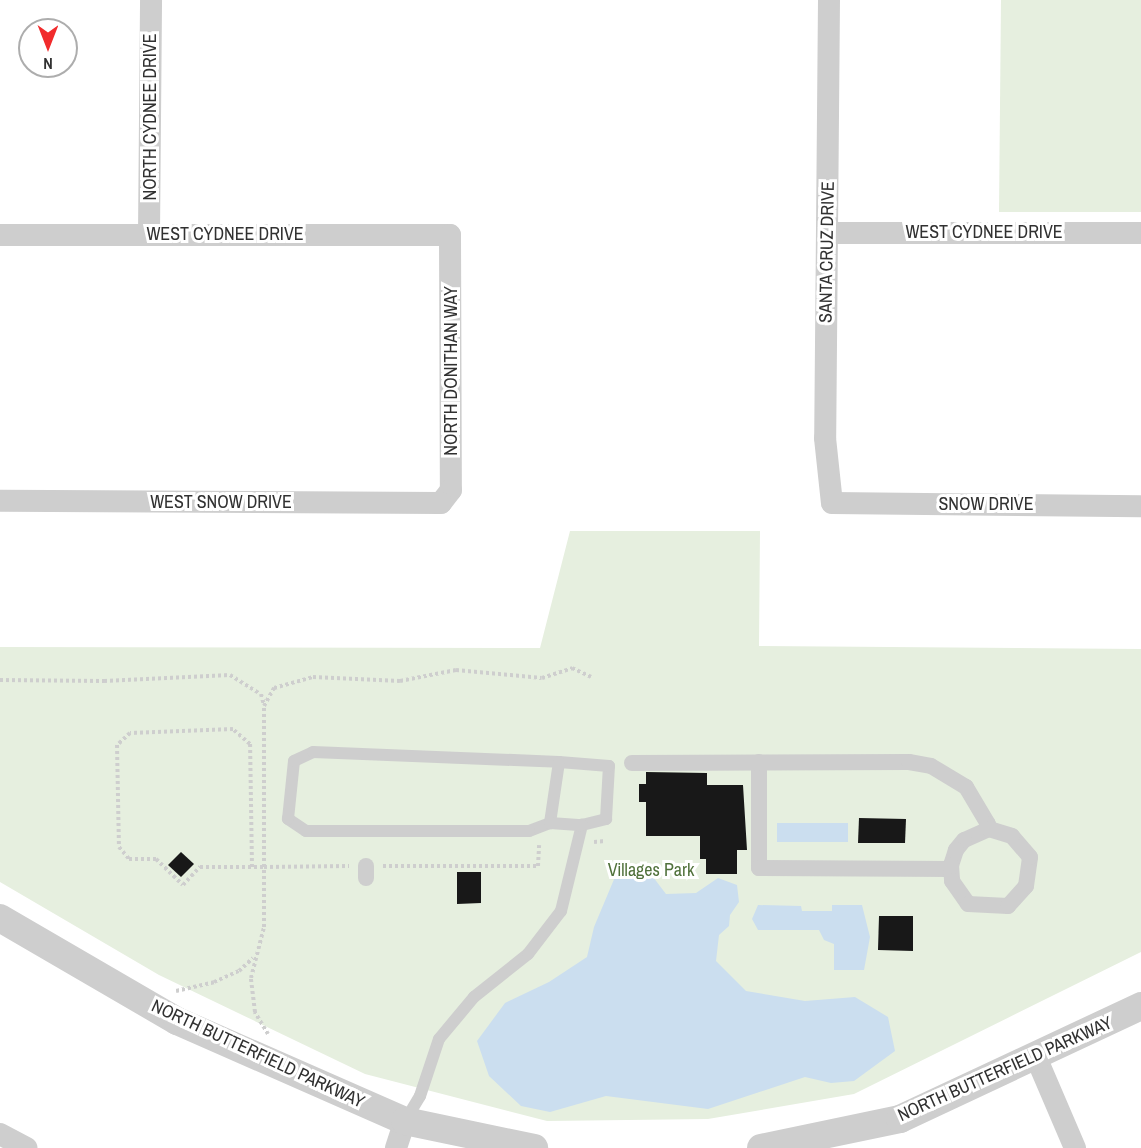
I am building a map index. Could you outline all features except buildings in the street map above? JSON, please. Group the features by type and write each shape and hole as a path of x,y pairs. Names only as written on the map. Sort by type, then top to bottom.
{"street":[{"name":"NORTH CYDNEE DRIVE","path":"149,234 151,0"},
{"name":"SANTA CRUZ DRIVE","path":"829,0 825,438 832,503"},
{"name":"WEST CYDNEE DRIVE","path":"827,233 1141,233"},
{"name":"WEST CYDNEE DRIVE","path":"0,235 450,236"},
{"name":"NORTH DONITHAN WAY","path":"441,503 451,490 450,236"},
{"name":"WEST SNOW DRIVE","path":"0,501 441,503"},
{"name":"SNOW DRIVE","path":"832,503 1141,506"},
{"path":"759,762 759,868 951,869"},
{"path":"632,763 909,762 931,766 966,787 989,829"},
{"path":"989,829 1012,836 1030,857 1031,872 1019,897 1008,906 968,904 952,881 951,869 956,850 964,840 989,829"},
{"name":"NORTH BUTTERFIELD PARKWAY","path":"0,918 177,1021 405,1121 534,1148"},
{"name":"NORTH BUTTERFIELD PARKWAY","path":"761,1148 900,1119 1141,1006"},
{"path":"1036,1057 1075,1148"},
{"path":"396,1148 405,1121"},
{"path":"0,1134 26,1148"}],"lane":[{"path":"312,752 609,766 606,819 582,825 550,824 529,831 306,831 288,819 294,761 312,752"},
{"path":"550,824 559,762"},
{"path":"405,1121 420,1096 439,1039 474,997 528,954 561,911 582,825"}],"path":[{"path":"0,680 104,681 230,675 261,694 264,706"},
{"path":"176,991 214,982 239,971 254,958 252,997 255,1012 269,1034"}],"green space":[{"path":"1001,0 1141,0 1141,212 999,212"},
{"name":"Villages Park","path":"570,531 760,531 759,646 1141,649 1141,952 854,1094 708,1119 547,1121 365,1074 159,975 0,882 0,647 540,648"}],"water":[{"path":"777,823 848,823 848,842 777,842"},
{"path":"650,873 666,894 696,893 718,878 737,885 739,902 730,915 729,926 719,935 716,961 746,991 805,1001 855,997 888,1017 895,1051 854,1081 831,1083 805,1077 708,1109 606,1096 550,1112 521,1106 489,1076 477,1041 505,1003 549,982 587,957 594,927 615,877"},
{"path":"758,905 801,906 802,911 832,911 832,905 862,905 870,937 864,970 834,970 834,944 824,940 819,930 758,930 752,919"}]}
